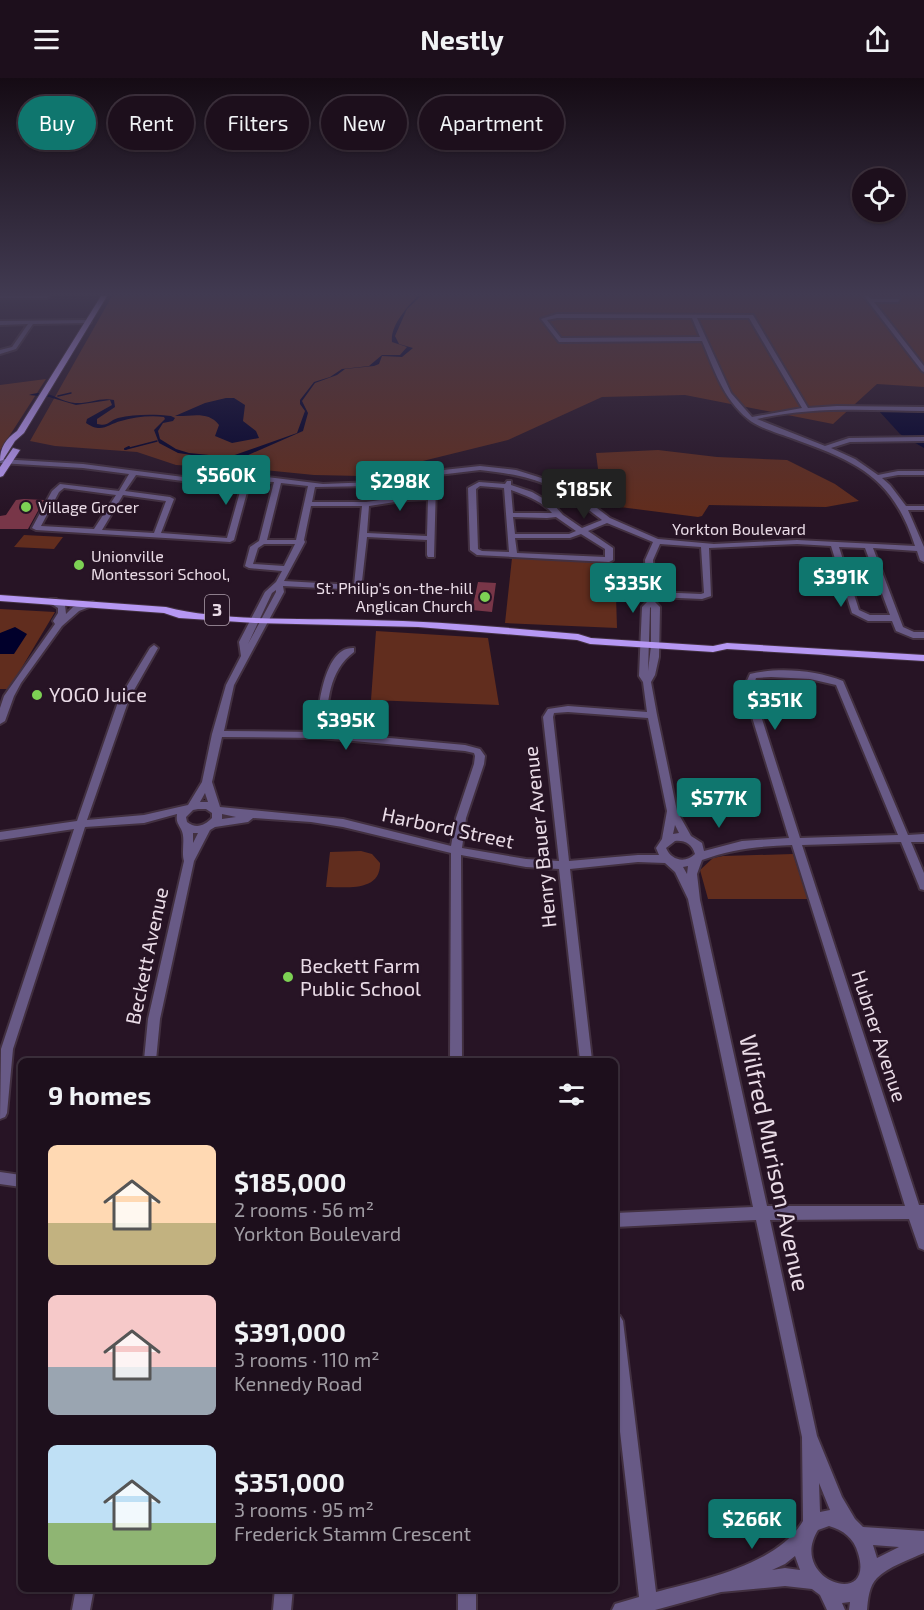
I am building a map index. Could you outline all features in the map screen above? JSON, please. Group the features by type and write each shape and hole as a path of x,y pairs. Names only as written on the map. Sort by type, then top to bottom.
{"main road":[{"path":"0,474 3,460 23,438 20,433 59,367"},
{"name":"3","path":"0,598 166,610 179,615 262,616 319,623 330,621 418,624 578,637 590,641 650,641 713,649 727,646 924,658"}],"street":[{"path":"716,367 728,394 751,419 825,448 877,477 904,508 922,549 924,560"},
{"path":"781,367 806,410"},
{"path":"751,419 806,410 923,411"},
{"path":"825,448 849,440 924,440"},
{"name":"Yorkton Boulevard","path":"3,460 53,463 191,480 278,480 312,486 374,484 464,468 516,472 549,482 577,497 607,520 657,541 705,546 797,542 922,549"},
{"path":"97,531 134,472"},
{"path":"513,555 507,486 516,472"},
{"path":"877,477 898,473 924,473"},
{"path":"424,474 432,484 431,555"},
{"path":"157,535 170,499 59,487 36,528 230,540 247,479"},
{"path":"263,543 278,480"},
{"path":"479,484 507,486 530,494 550,506 557,514 609,548 609,560 480,553 474,550 472,488 479,484"},
{"path":"185,827 180,819 207,783 230,686 262,616 280,592 279,583 300,542 312,486"},
{"path":"308,504 366,504 432,497"},
{"path":"279,583 358,588 366,504"},
{"path":"904,508 924,508"},
{"path":"509,515 557,514"},
{"path":"511,536 570,536 607,520"},
{"path":"364,535 431,538"},
{"path":"657,541 649,560 651,598 656,607 650,641 652,676 647,682 672,811 671,829 661,848 668,860 680,864 713,851 739,845"},
{"path":"287,569 249,566 254,547 263,543 300,542"},
{"path":"834,543 855,611 868,618 894,618"},
{"path":"868,545 894,618 903,632 924,635"},
{"path":"651,598 702,597 708,594 705,546"},
{"path":"53,601 62,607 62,613 57,621 59,624"},
{"path":"0,721 5,696 59,624 76,609 93,604"},
{"path":"0,1113 7,1049 81,824 124,699 154,648"},
{"path":"320,735 324,696 335,663 341,655 351,650"},
{"name":"Hubner Avenue","path":"905,838 840,683 828,678 759,674 750,680 749,692 919,1212 924,1243"},
{"name":"Henry Bauer Avenue","path":"586,1058 548,717 551,711 568,709 652,716"},
{"path":"217,734 320,735 477,751 480,756 479,764 461,818 456,850 456,1058"},
{"path":"144,819 193,830 210,826 218,817 211,800 210,785 207,783"},
{"path":"0,836 81,824 144,819 205,805 215,809"},
{"name":"Harbord Street","path":"215,809 341,823 514,861 592,865 631,858 668,860"},
{"path":"672,811 691,841 700,849 697,859"},
{"name":"Harbord Street","path":"210,826 258,815"},
{"name":"Beckett Avenue","path":"150,1058 154,1019 189,861 210,826"},
{"name":"Beckett Avenue","path":"185,827 188,833 185,853 189,861"},
{"path":"666,841 676,837 691,841 739,845 796,841 924,838"},
{"path":"905,838 924,886"},
{"name":"Harbord Street","path":"631,858 635,854 666,841"},
{"name":"Wilfred Murison Avenue","path":"697,859 692,874 694,900 809,1436 828,1491 854,1529"},
{"name":"Wilfred Murison Avenue","path":"668,860 679,870 694,900"},
{"path":"0,1178 18,1181"},
{"path":"618,1220 760,1213 919,1212"},
{"path":"618,1347 648,1602"},
{"name":"Wilfred Murison Avenue","path":"808,1530 809,1436"},
{"path":"621,1610 717,1585 779,1558 808,1530 829,1517 854,1529 924,1542"},
{"path":"854,1529 867,1547 870,1560 858,1610"},
{"path":"808,1530 804,1560 836,1610"},
{"path":"717,1585 743,1584 785,1577 821,1585 844,1594 865,1581 895,1557 924,1542"},
{"path":"81,1610 84,1592"},
{"path":"282,1610 284,1592"},
{"path":"467,1592 467,1610"}],"shaded area":[{"path":"72,367 924,367 924,387 877,384 833,424 685,395 602,397 508,440 362,476 314,475 176,465 137,452 55,446 30,441"},
{"path":"46,379 1,449 0,451 0,385"},
{"path":"658,450 717,457 787,460 835,484 859,501 826,507 709,505 702,516 698,517 620,507 602,501 596,453"},
{"path":"24,535 63,537 54,549 14,547"},
{"path":"512,558 615,563 617,628 505,623"},
{"path":"0,609 55,612 9,689 0,689"},
{"path":"376,631 488,638 499,705 371,700"},
{"path":"361,851 372,854 380,863 375,879 361,886 326,887 330,852"},
{"path":"793,854 808,899 708,899 700,870 713,858"}],"water":[{"path":"360,367 345,369 337,375 315,383 302,401 308,413 303,431 246,456 219,459 178,453 159,443 154,430 165,419 164,417 131,418 96,428 86,423 87,419 112,405 110,400 76,405 49,397 29,395 43,393 75,403 104,399 114,400 115,407 97,419 97,424 101,425 118,418 131,416 151,415 171,416 175,418 173,421 163,423 158,431 160,439 176,449 189,453 229,457 297,433 305,411 300,400 314,382 330,377 342,369"},
{"path":"234,398 245,405 243,421 256,431 259,438 232,443 215,436 219,425 210,417 175,416 205,403"},
{"path":"924,405 924,448 900,434 879,411 884,407"},
{"path":"15,627 27,634 14,654 0,654 0,633"}],"building":[{"name":"Village Grocer","path":"16,500 44,500 28,529 0,529 0,516 6,515"},
{"name":"St. Philip's on-the-hill Anglican Church","path":"478,582 496,583 492,612 472,610"}],"waterway":[{"path":"58,396 71,393"},
{"path":"126,449 157,441"},
{"path":"125,449 129,447"}],"place":[{"name":"Village Grocer","path":"26,507"},
{"name":"Unionville Montessori School,","path":"79,565"},
{"name":"St. Philip's on-the-hill Anglican Church","path":"485,597"},
{"name":"YOGO Juice","path":"37,695"},
{"name":"Beckett Farm Public School","path":"288,977"}]}
